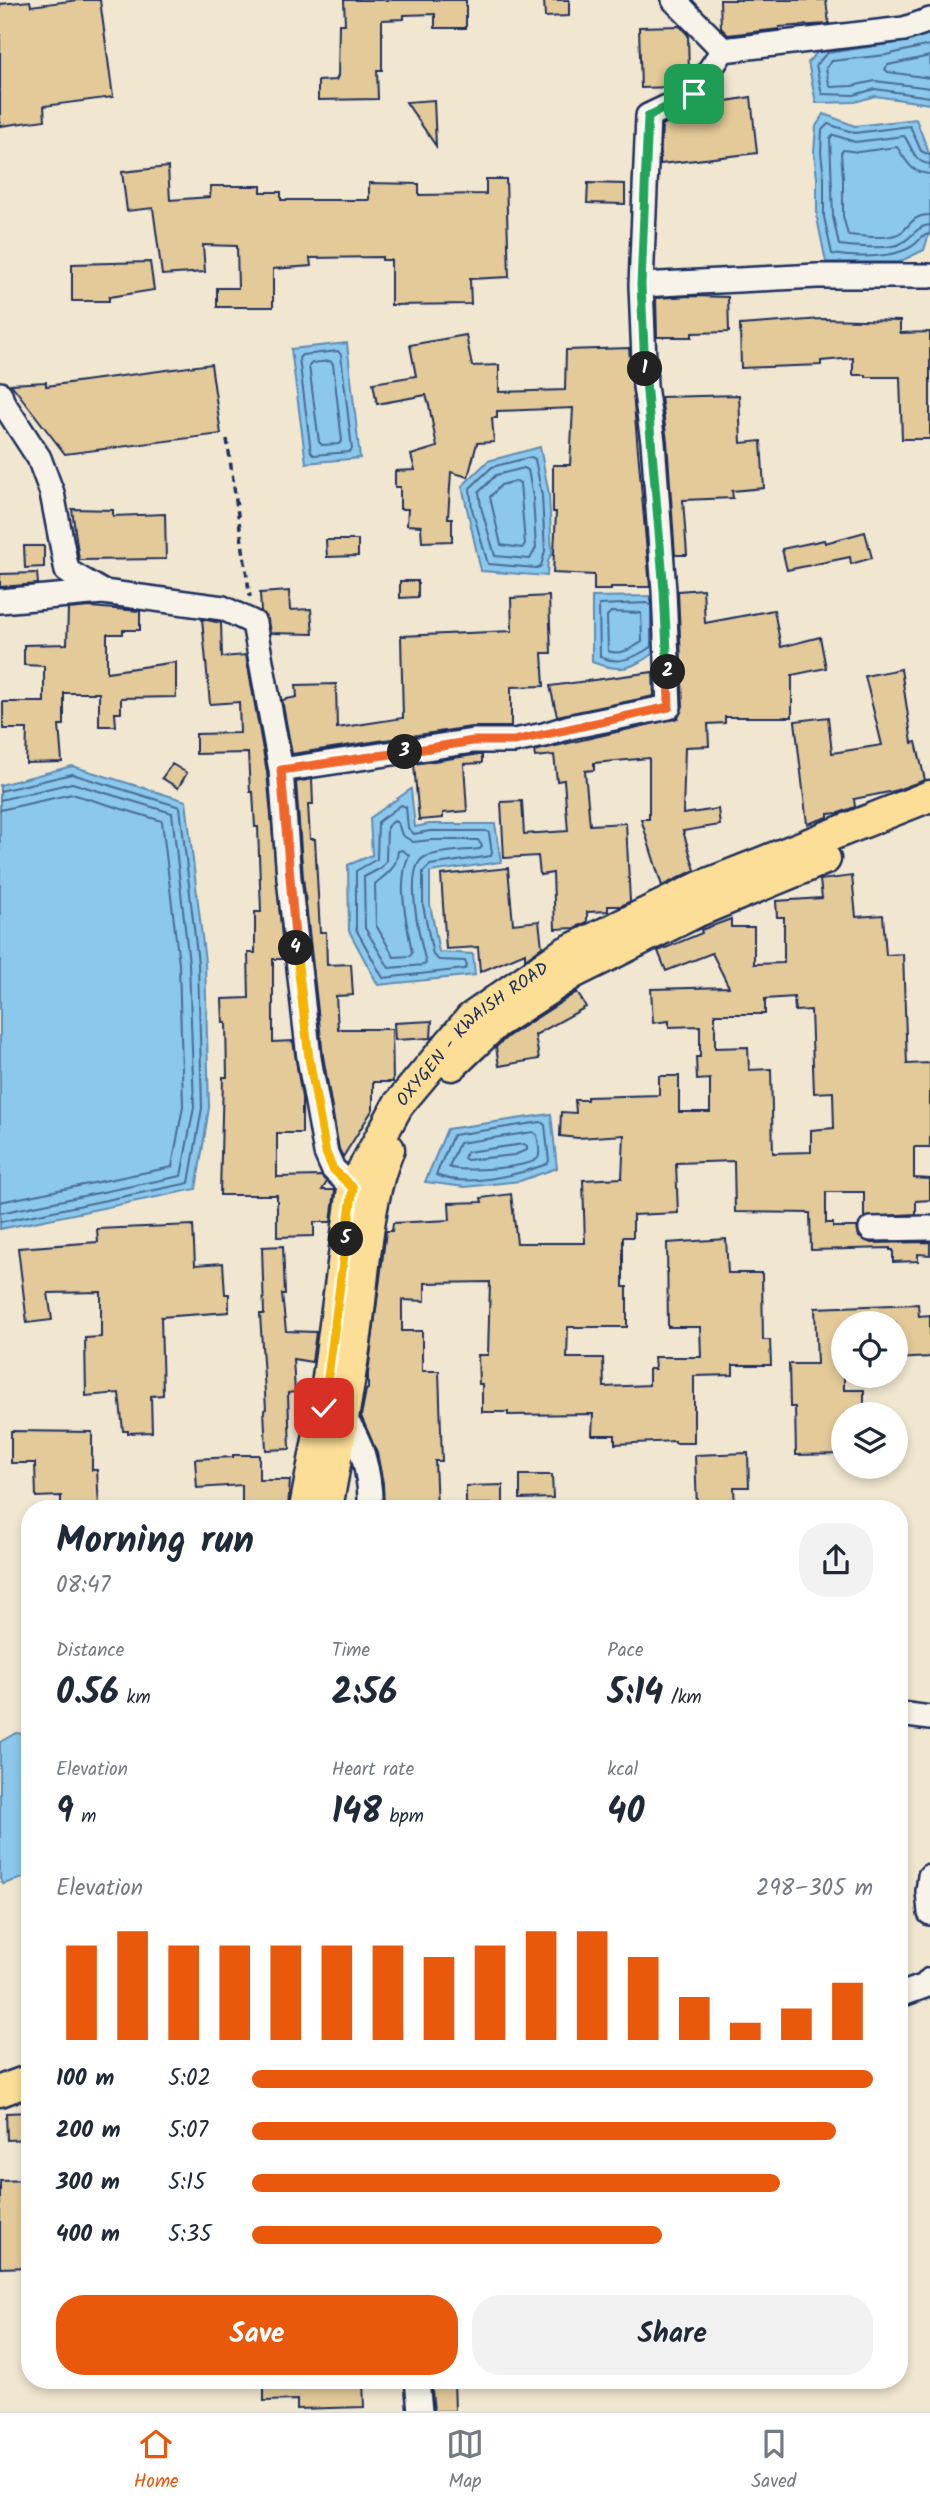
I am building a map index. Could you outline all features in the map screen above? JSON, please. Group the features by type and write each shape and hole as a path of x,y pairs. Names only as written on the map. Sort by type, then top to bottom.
{"main road":[{"name":"OXYGEN - KWAISH ROAD","path":"328,1500 353,1188 398,1105 471,1018 553,960 700,887 930,796"},
{"name":"OXYGEN - KWAISH ROAD","path":"307,1500 334,1413 382,1166 399,1127 435,1081 496,1023 575,972 696,912 930,818"},
{"path":"0,2078 21,2070"},
{"path":"0,2091 21,2083"}],"street":[{"path":"674,0 723,50"},
{"path":"281,770 473,741 514,741 669,707 653,442 645,386 641,285 648,116 694,94 723,50 904,29 930,20"},
{"path":"641,285 817,276 930,276"},
{"path":"0,394 39,458 52,493 67,571 103,592"},
{"path":"0,601 103,592 223,608 254,623 281,770 297,958 311,1072 326,1153 333,1169 353,1188"},
{"path":"871,1229 930,1228"},
{"path":"334,1413 361,1450 370,1489 369,1500"},
{"path":"908,1715 930,1718"},
{"path":"930,1876 930,1913"},
{"path":"908,1992 925,1986 930,1980"},
{"path":"418,2389 420,2411"}],"path":[{"path":"227,439 254,623"}],"water":[{"path":"930,29 930,104 875,96 855,102 816,103 808,62 823,46"},
{"path":"824,114 855,126 916,119 930,156 930,231 924,250 899,262 826,262 817,218 814,152 816,126"},
{"path":"347,343 360,458 306,463 291,349"},
{"path":"540,447 549,494 552,554 548,560 547,576 481,571 462,486 488,461"},
{"path":"657,596 659,650 627,667 612,668 592,662 592,597"},
{"path":"72,766 186,801 205,962 209,1108 196,1189 0,1229 0,785"},
{"path":"411,789 415,827 429,824 495,824 501,862 430,872 430,904 439,952 473,954 475,975 378,985 349,931 348,865 372,855 370,818"},
{"path":"551,1114 557,1168 520,1181 465,1187 425,1182 447,1129"},
{"path":"16,1733 21,1734 21,1879 3,1884 0,1879 0,1742"}],"building":[{"path":"100,0 113,97 44,106 45,120 0,126 0,4 30,1 31,6"},
{"path":"344,0 466,0 466,28 435,28 435,14 404,15 404,19 382,20 382,70 377,70 378,99 318,100 318,81 336,80 338,76 339,24 345,24"},
{"path":"544,0 569,0 569,16 545,17"},
{"path":"720,0 826,0 829,24 779,27 728,35 721,28"},
{"path":"680,26 688,35 689,75 684,83 676,87 641,88 639,27"},
{"path":"751,97 757,153 660,164 662,125 702,105"},
{"path":"434,100 436,146 406,102"},
{"path":"168,167 170,200 210,197 211,186 261,186 261,192 281,192 281,200 369,200 369,183 419,184 419,195 486,194 486,179 506,179 509,277 470,279 471,304 391,305 391,260 382,260 382,257 310,258 311,266 273,269 273,307 217,307 217,288 238,288 237,246 203,245 205,272 162,275 153,208 127,211 122,172"},
{"path":"588,183 625,184 625,204 587,203"},
{"path":"150,262 154,290 109,297 109,301 72,301 72,264"},
{"path":"728,297 729,332 692,333 692,337 657,337 656,298"},
{"path":"822,319 900,321 900,333 930,332 930,439 902,439 900,377 853,375 853,358 821,361 821,365 741,368 740,325"},
{"path":"466,335 472,366 499,365 499,392 565,390 566,350 629,348 650,587 594,590 594,575 553,573 556,512 553,512 553,465 570,465 573,408 497,411 497,418 492,418 494,442 477,443 468,477 451,472 448,518 452,518 452,541 422,542 421,526 407,525 408,509 400,509 400,487 395,487 395,471 415,470 411,455 437,447 429,405 426,395 377,404 373,383 416,376 410,345"},
{"path":"211,364 221,434 65,454 11,384 46,382 46,386"},
{"path":"739,395 741,443 761,441 764,488 732,491 733,498 683,500 687,555 675,555 661,397"},
{"path":"72,509 113,510 113,516 165,514 166,559 79,560"},
{"path":"865,532 872,558 851,564 850,557 787,570 782,549 824,540 825,543"},
{"path":"326,540 358,540 358,556 327,557"},
{"path":"24,546 44,546 44,567 25,568"},
{"path":"37,573 38,584 0,587 0,574"},
{"path":"400,581 418,581 418,597 400,598"},
{"path":"703,589 705,623 774,610 781,647 820,637 826,668 792,675 792,717 725,717 725,723 708,724 709,746 685,747 683,814 718,809 720,825 683,831 695,870 662,886 641,819 649,819 649,758 594,763 594,770 585,771 590,825 626,823 630,901 621,906 608,906 608,911 587,912 587,922 575,928 555,929 553,873 540,875 538,856 504,858 501,802 522,801 524,834 568,831 564,780 557,781 554,755 535,757 534,751 678,718 683,706 678,591"},
{"path":"289,591 290,610 311,609 313,634 270,633 268,620 261,611 260,593"},
{"path":"549,596 551,653 542,653 544,686 511,687 511,727 471,727 292,754 282,700 297,697 296,685 336,684 337,728 403,718 401,636 512,631 511,598"},
{"path":"90,607 140,611 140,630 107,634 107,672 176,662 176,697 121,698 121,713 115,713 116,726 99,726 99,693 64,693 64,725 59,725 62,762 26,763 27,729 3,729 3,702 44,702 44,666 24,665 24,645 67,644 68,609"},
{"path":"202,619 221,623 222,657 246,655 267,772 284,959 273,959 273,1042 293,1041 302,1098 302,1133 277,1133 277,1177 321,1176 327,1182 322,1190 335,1190 331,1222 314,1222 314,1236 277,1237 277,1195 220,1195 223,1077 227,1077 226,1023 223,1023 222,999 249,998 248,953 255,953 255,912 261,912 258,827 255,827 253,792 250,792 248,753 196,754 196,734 240,733 239,702 210,704"},
{"path":"901,669 912,743 916,742 925,780 894,791 854,799 855,807 828,814 828,817 807,824 795,721 828,717 832,753 882,745 865,676"},
{"path":"653,672 654,696 557,716 550,686"},
{"path":"482,755 482,763 464,764 467,811 443,813 443,818 419,820 414,764"},
{"path":"172,764 187,773 178,788 162,778"},
{"path":"312,779 313,804 308,804 310,839 315,839 320,932 326,932 327,965 351,964 353,995 336,996 338,1029 392,1029 393,1082 373,1082 373,1109 343,1157 339,1149 323,1056 303,877 296,782"},
{"path":"508,868 513,924 539,921 542,947 525,959 525,953 480,972 478,947 446,949 441,875"},
{"path":"852,876 856,917 883,915 886,955 903,954 907,1064 930,1063 930,1147 914,1147 914,1178 930,1179 930,1200 916,1201 916,1214 864,1217 864,1192 826,1192 826,1223 833,1223 833,1227 857,1227 859,1237 871,1243 930,1242 930,1255 918,1254 918,1261 893,1262 893,1250 890,1248 811,1250 810,1213 735,1212 734,1161 676,1163 678,1213 633,1215 633,1237 623,1237 623,1287 627,1287 627,1327 568,1327 567,1358 603,1358 604,1387 649,1385 649,1369 655,1369 654,1357 701,1357 700,1327 668,1327 667,1243 726,1239 728,1273 762,1273 763,1340 770,1340 771,1365 733,1365 733,1375 694,1376 694,1443 675,1441 615,1444 615,1435 592,1435 593,1414 508,1415 508,1412 482,1412 478,1355 488,1355 490,1282 425,1283 425,1301 402,1300 402,1331 422,1331 422,1371 439,1371 442,1461 435,1461 437,1500 384,1500 377,1453 361,1416 368,1389 386,1231 392,1231 393,1223 450,1220 449,1203 482,1202 481,1198 511,1194 517,1243 585,1243 583,1180 622,1178 624,1135 578,1138 560,1136 561,1112 576,1113 575,1100 587,1100 587,1097 659,1095 659,1076 679,1076 679,1112 710,1112 710,1079 697,1080 696,1057 700,1057 700,1026 669,1027 669,1021 653,1023 651,989 729,987 712,953 666,971 658,951 731,919 731,927 754,927 754,964 784,963 784,917 777,917 776,901 822,898 820,880","holes":["794,997 795,1011 811,1010 814,1093 833,1092 834,1128 811,1130 811,1152 773,1153 771,1069 749,1070 748,1047 715,1048 715,1014 765,1014 765,999"]},
{"path":"577,992 586,1007 535,1035 539,1059 499,1066 496,1047"},
{"path":"432,1021 431,1038 395,1040 394,1023"},
{"path":"193,1225 195,1265 223,1263 225,1294 229,1294 229,1312 161,1317 163,1395 151,1396 152,1432 128,1433 123,1431 119,1393 86,1396 85,1338 101,1337 101,1292 48,1293 52,1320 27,1323 18,1248 98,1242 97,1229"},
{"path":"283,1246 285,1294 282,1294 286,1331 316,1332 312,1362 293,1359 295,1392 288,1393 290,1449 266,1450 260,1314 264,1314 262,1247"},
{"path":"918,1304 919,1316 930,1315 930,1357 908,1358 908,1311 831,1311 831,1388 864,1390 864,1402 831,1402 831,1454 796,1455 795,1407 790,1407 789,1364 817,1364 815,1308"},
{"path":"11,1431 92,1432 92,1470 97,1470 99,1500 61,1500 61,1496 36,1497 35,1463 11,1463"},
{"path":"748,1453 749,1487 734,1487 735,1500 697,1500 695,1455"},
{"path":"259,1455 259,1480 290,1480 289,1500 242,1500 242,1485 197,1488 195,1459"},
{"path":"520,1475 552,1475 553,1498 520,1499"},
{"path":"503,1485 503,1500 466,1500 466,1486"},
{"path":"21,2112 21,2139 7,2140 6,2113"},
{"path":"21,2180 21,2267 0,2268 0,2181"},
{"path":"264,2389 363,2389 364,2407 297,2409 297,2400 264,2401"},
{"path":"432,2389 454,2389 455,2411 434,2411"}],"route":[{"path":"324,1408 353,1188 333,1169 326,1153 309,1058 289,878 281,770 473,741 514,741 669,707 653,442 645,386 641,285 648,116 694,94"}]}
